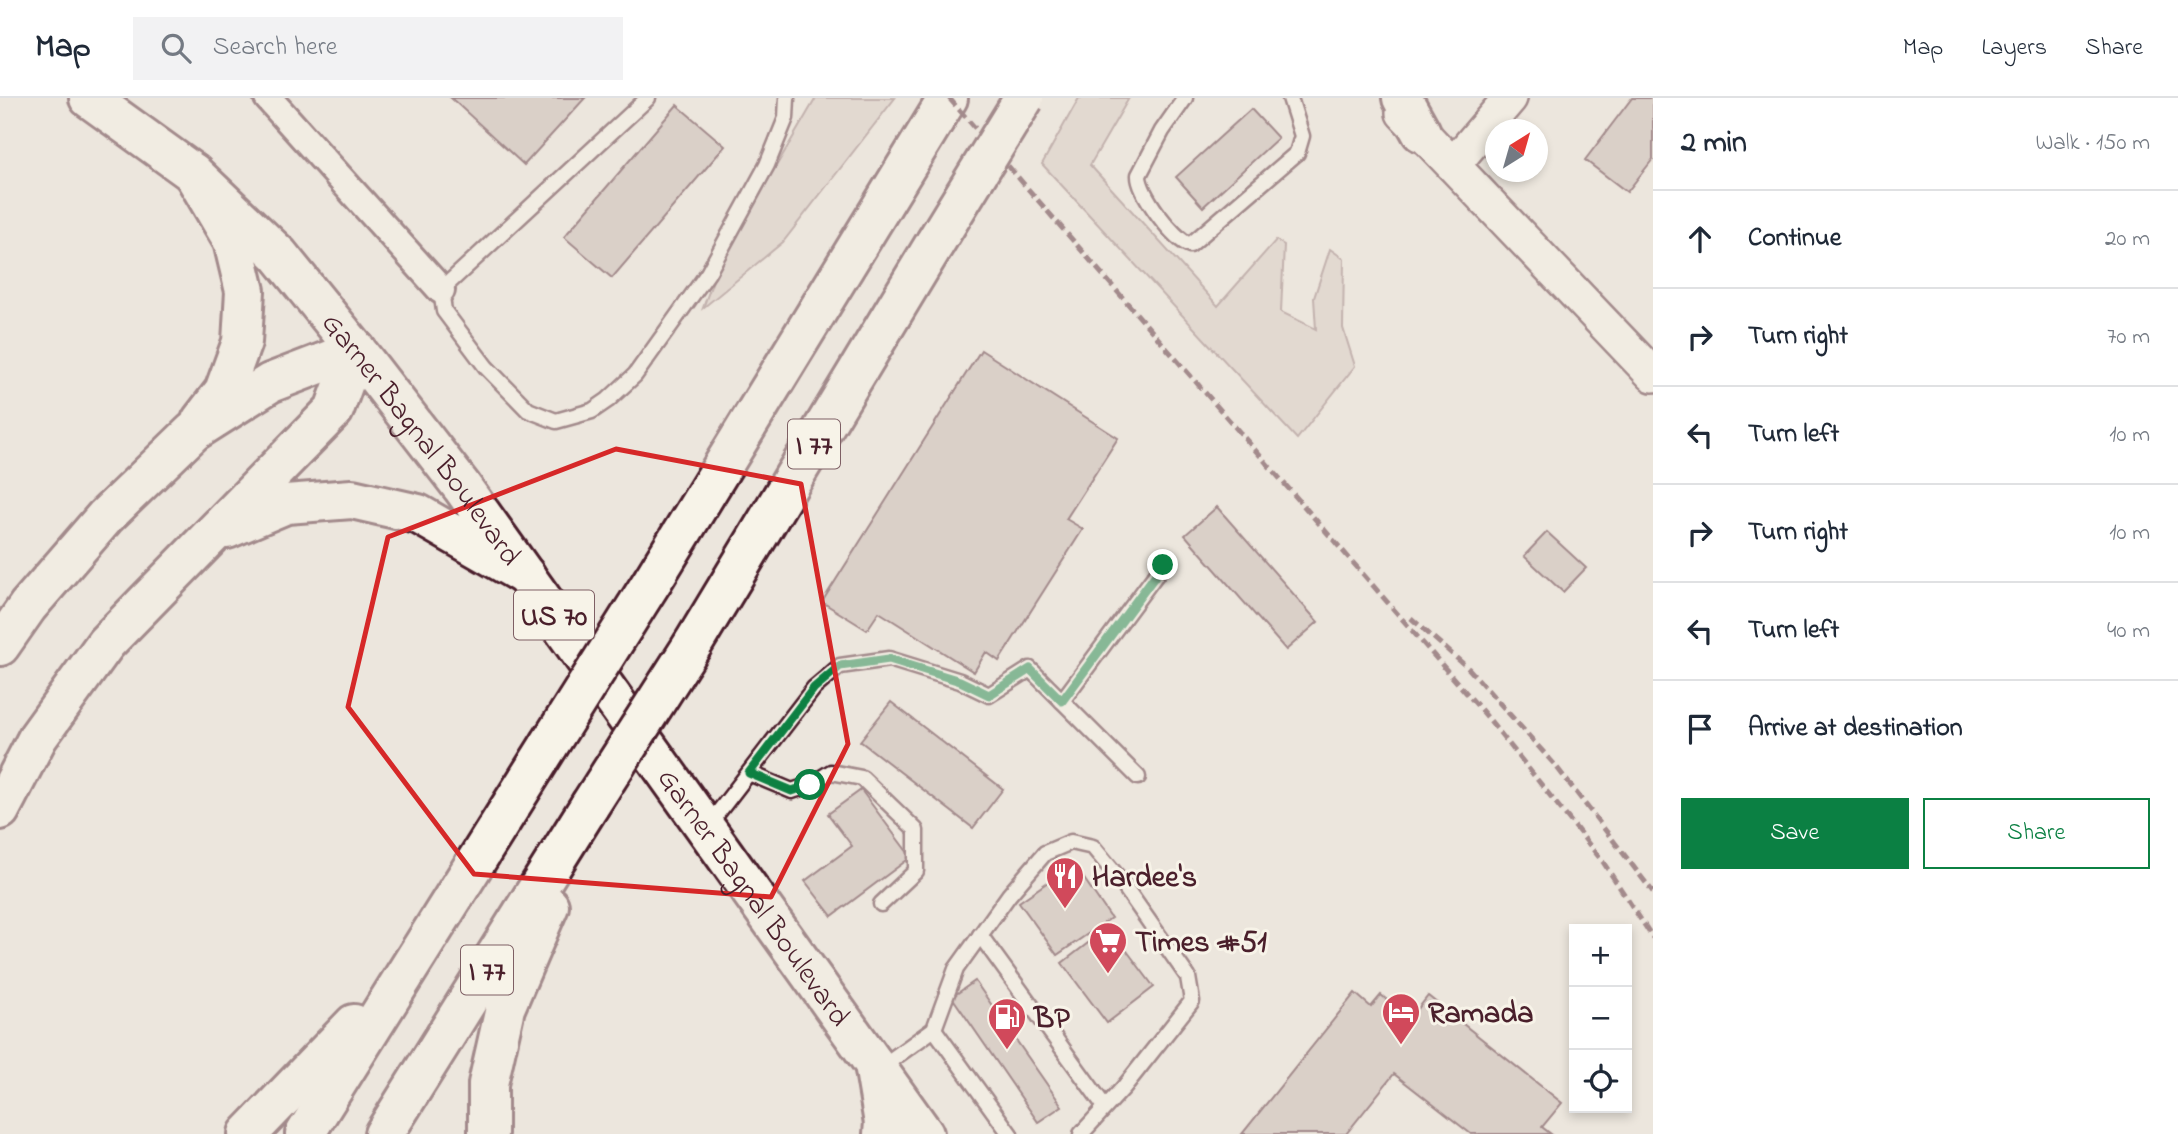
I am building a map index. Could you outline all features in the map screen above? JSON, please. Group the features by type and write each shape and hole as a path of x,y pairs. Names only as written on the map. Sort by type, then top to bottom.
{"highway":[{"name":"Garner Bagnal Boulevard","path":"89,98 193,173 279,255 356,350 462,487 924,1134"},
{"name":"I 77","path":"305,1134 653,580 948,98"},
{"name":"I 77","path":"384,1134 693,644 1024,98"},
{"path":"1402,98 1421,132"},
{"path":"0,646 28,606 105,517 193,432 224,391 242,342 245,291 233,241 193,173"},
{"path":"193,432 270,383 356,350"},
{"path":"0,810 38,737 106,643 334,410 356,350"},
{"path":"187,560 229,527 286,504 352,499 418,514 526,576"},
{"path":"488,1134 488,1084 505,1008 590,805"},
{"path":"248,1134 409,967"},
{"path":"876,1067 884,1123 883,1134"}],"street":[{"path":"268,98 441,290"},
{"path":"1389,98 1653,375"},
{"path":"1453,165 1510,98"}],"lane":[{"path":"648,98 441,290 444,311 486,367 528,410 556,421 592,411 635,375 708,273 767,165 786,118 787,98"},
{"path":"1185,98 1162,131 1138,182 1173,232 1180,240 1190,245 1297,153 1302,136 1290,98"},
{"path":"1062,701 1163,565"},
{"path":"706,828 814,688 840,666 889,659 960,681 989,695 1030,669 1138,777"},
{"path":"749,773 792,791 810,785 831,772 862,778 916,830 916,871 881,904"},
{"path":"876,1067 934,1029 956,969 1009,895 1045,853 1071,842 1093,847 1117,876 1188,977 1192,1001 1081,1134"},
{"path":"980,935 1105,1107"},
{"path":"934,1029 1010,1134"}],"highlighted area":[{"path":"616,449 801,484 848,744 771,897 474,874 348,707 388,537"}],"shaded area":[{"path":"816,98 895,98 783,242 703,308 719,264"},
{"path":"1079,98 1129,98 1090,165 1218,306 1276,240 1284,245 1281,312 1316,329 1314,298 1330,249 1344,259 1343,328 1355,366 1297,439 1042,164"}],"building":[{"path":"451,98 585,98 524,165"},
{"path":"1632,98 1653,98 1653,159 1627,192 1585,160"},
{"path":"677,105 725,146 612,278 564,237"},
{"path":"1251,109 1278,138 1203,207 1176,177"},
{"path":"981,350 1118,438 1066,519 1083,529 999,661 986,652 974,672 879,612 867,630 822,602"},
{"path":"1217,507 1318,622 1286,650 1185,535"},
{"path":"1547,532 1586,568 1563,592 1524,556"},
{"path":"891,702 1003,789 973,828 860,741"},
{"path":"861,790 911,857 832,916 805,881 852,846 828,814"},
{"name":"Hardee's","path":"1074,864 1111,918 1057,955 1019,902"},
{"name":"Times #51","path":"1109,927 1154,987 1107,1023 1062,963"},
{"name":"BP","path":"975,981 1062,1106 1038,1122 952,997"},
{"name":"Ramada","path":"1355,993 1371,1007 1381,995 1410,1019 1428,996 1562,1103 1542,1127 1551,1134 1471,1134 1394,1074 1346,1134 1242,1134"}],"railway":[{"path":"949,98 1489,719 1603,862 1653,938"},
{"path":"1411,618 1469,669 1555,765 1653,892"}],"place":[{"name":"Hardee's","path":"1065,910"},
{"name":"Times #51","path":"1108,975"},
{"name":"Ramada","path":"1401,1046"},
{"name":"BP","path":"1007,1051"}],"route":[{"path":"810,785 792,791 749,773 814,688 840,666 889,659 960,681 989,695 1030,669 1062,701 1163,565"}]}
